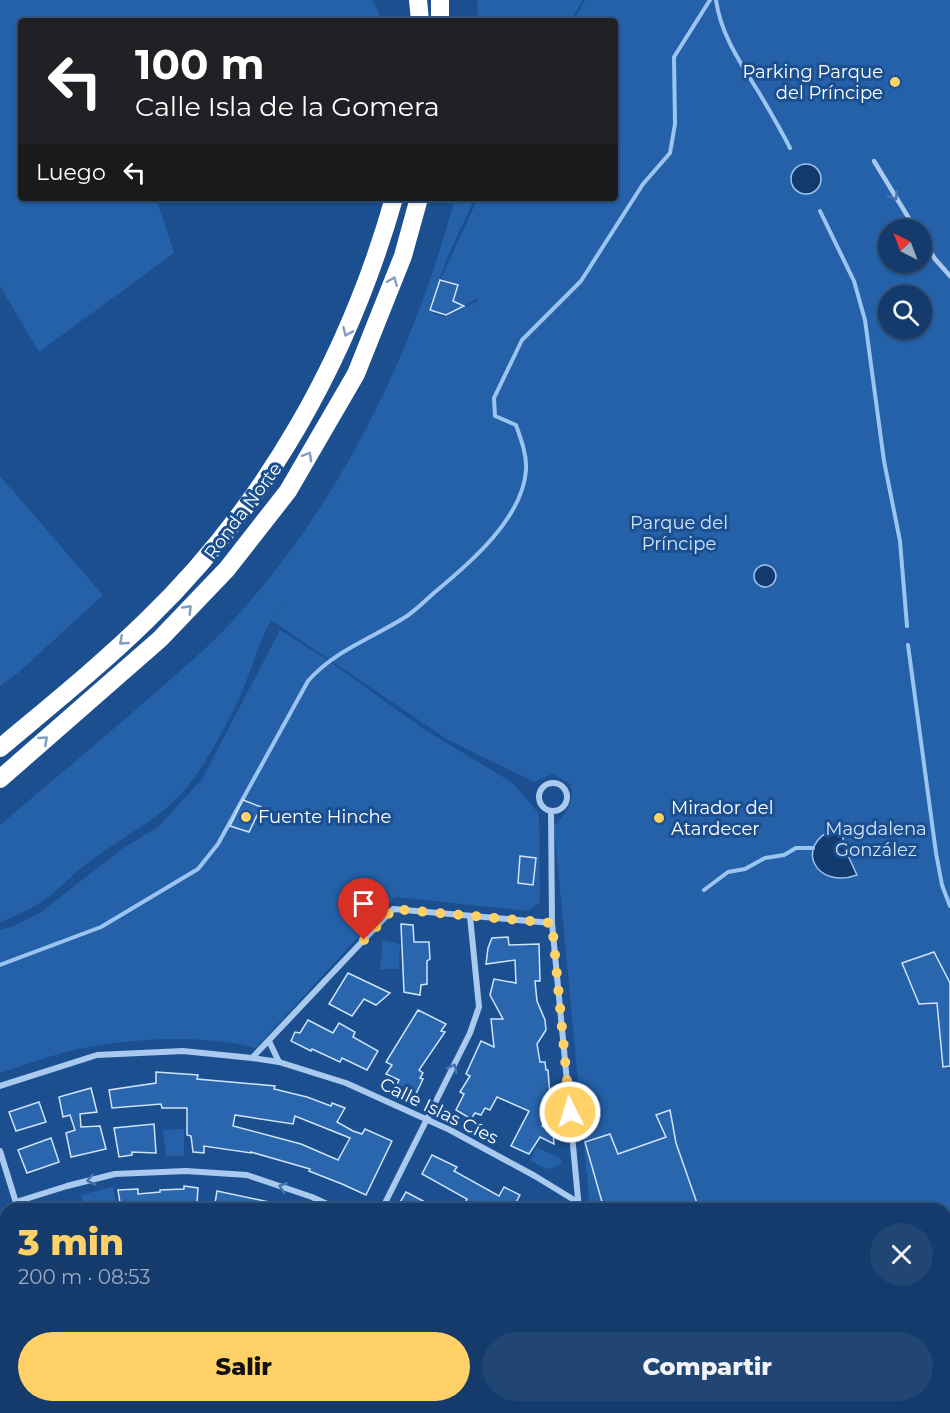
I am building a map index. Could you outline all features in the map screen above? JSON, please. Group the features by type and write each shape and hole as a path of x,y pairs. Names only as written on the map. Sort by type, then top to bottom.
{"highway":[{"path":"418,0 420,18"},
{"path":"440,0 440,18"},
{"name":"Ronda Norte","path":"0,748 147,620 192,572 231,525 270,472 302,421 331,367 358,307 380,249 393,201"},
{"name":"Ronda Norte","path":"0,779 160,639 227,569 288,491 356,374 403,256 418,201"}],"street":[{"path":"555,783 564,787 568,795 562,808 551,811 541,805 539,796 542,788 555,783"},
{"path":"551,811 552,923 579,1203"},
{"path":"252,1058 393,909 552,923"},
{"path":"385,1203 470,1033 479,1007 470,916"},
{"path":"269,1041 279,1062"},
{"name":"Calle Islas Cíes","path":"0,1086 97,1055 183,1052 279,1062 346,1083 450,1130 535,1176 575,1203"},
{"path":"0,1151 16,1203"},
{"path":"24,1203 67,1186 115,1174 186,1171 247,1175 325,1203"}],"lane":[{"path":"874,161 909,219"},
{"path":"932,254 950,276"}],"green space":[{"path":"0,0 373,0 380,17 378,18 18,18 18,201 157,201 174,253 39,352 0,286"},
{"path":"477,0 583,0 573,18 478,18"},
{"name":"Parque del Príncipe","path":"585,0 950,0 950,1203 589,1203 554,826 569,806 572,790 570,784 553,774 534,782 448,740 271,620 234,709 209,756 178,797 156,816 86,864 46,899 0,922 0,825 130,715 216,638 266,582 303,533 337,481 367,428 393,372 417,315 454,201 474,201 447,258 428,311 445,317 477,301 470,326 478,298 465,305 453,301 459,286 441,278 477,201 618,201 618,18 575,18"},
{"path":"0,476 103,595 18,673 0,686"},
{"path":"280,630 332,663 425,730 513,783 539,814 540,902 528,911 395,897 256,1048 216,1041 175,1039 134,1041 70,1051 0,1073 0,930 14,926 41,912 122,849 159,826 202,779"},
{"path":"383,940 400,944 399,969 380,969"},
{"path":"184,1129 184,1156 166,1156 163,1130"},
{"path":"537,1147 561,1159 561,1163 550,1169 530,1160"},
{"path":"113,1187 116,1203 83,1203 81,1195"}],"shaded area":[{"path":"806,164 812,165 820,173 820,185 812,193 806,194 800,193 792,185 791,179 792,173 800,165"},
{"path":"765,565 773,568 776,576 773,584 765,587 757,584 754,576 757,568"},
{"path":"834,829 842,831 844,847 857,875 843,878 830,877 821,872 815,864 812,855 815,845 822,836"}],"building":[{"path":"440,280 458,285 453,301 464,306 446,315 430,310"},
{"name":"Fuente Hinche","path":"243,800 261,807 249,832 230,826"},
{"path":"520,856 536,858 533,885 518,883"},
{"path":"401,924 413,925 414,942 429,942 430,959 427,961 427,984 421,985 420,995 404,992"},
{"path":"508,937 509,945 539,944 540,981 535,981 537,1001 545,1020 546,1030 537,1044 540,1062 545,1062 546,1070 548,1070 550,1097 556,1100 542,1126 553,1132 554,1144 540,1137 529,1154 511,1146 529,1111 497,1097 490,1110 485,1108 481,1115 475,1113 471,1119 456,1110 464,1094 460,1092 470,1076 466,1074 481,1041 494,1047 491,1019 503,1019 490,995 494,979 516,983 515,960 486,964 492,938"},
{"path":"934,952 950,983 950,1066 943,1067 937,1003 919,1004 902,963"},
{"path":"348,973 390,993 376,1005 364,999 352,1016 329,1004"},
{"path":"418,1010 446,1024 441,1031 445,1032 419,1070 423,1073 420,1078 423,1079 415,1096 396,1087 399,1080 386,1074 392,1065 386,1062"},
{"path":"308,1020 333,1033 339,1023 355,1032 353,1037 378,1051 367,1070 342,1058 340,1062 291,1041 295,1032 300,1033"},
{"path":"156,1072 198,1075 197,1079 275,1086 274,1089 345,1108 337,1122 353,1131 362,1134 365,1129 392,1141 366,1195 309,1171 310,1169 251,1152 204,1146 204,1153 193,1152 191,1136 187,1135 187,1108 162,1108 161,1104 112,1108 109,1090 156,1083","holes":["235,1115 293,1124 295,1116 350,1138 338,1160 301,1144 233,1126"]},
{"path":"91,1088 97,1112 80,1114 81,1127 100,1126 106,1149 71,1157 66,1133 75,1130 70,1115 63,1117 59,1097"},
{"path":"39,1102 46,1122 16,1131 9,1112"},
{"path":"670,1110 676,1143 697,1203 602,1203 585,1142 610,1134 618,1154 666,1137 656,1115"},
{"path":"154,1124 156,1153 132,1152 132,1155 119,1157 114,1128"},
{"path":"51,1138 59,1162 27,1173 18,1150"},
{"path":"432,1155 457,1167 454,1171 499,1196 504,1187 520,1195 515,1203 465,1203 467,1199 422,1174"},
{"path":"184,1186 198,1188 197,1203 120,1203 118,1190 138,1189 138,1194 184,1189"},
{"path":"217,1191 274,1203 215,1203"},
{"path":"406,1192 426,1203 400,1203"}],"waterway":[{"path":"0,965 101,927 198,869 218,844 308,681 342,653 407,616 478,554 505,522 523,488 526,464 516,425 495,416 494,398 522,340 581,281 643,184 670,153 675,124 674,57 710,0"},
{"path":"716,0 727,38 790,148"},
{"path":"820,211 854,281 865,320 884,461 900,541 907,626"},
{"path":"908,645 936,853 942,885 950,906"},
{"path":"704,890 728,872 745,869 765,858 784,855 796,848 813,848"}],"place":[{"name":"Parking Parque del Príncipe","path":"895,82"},
{"name":"Fuente Hinche","path":"246,817"},
{"name":"Mirador del Atardecer","path":"659,818"}],"route":[{"path":"364,940 393,909 552,923 570,1112"}],"park label":[{"name":"Magdalena González","path":"876,839"}]}
